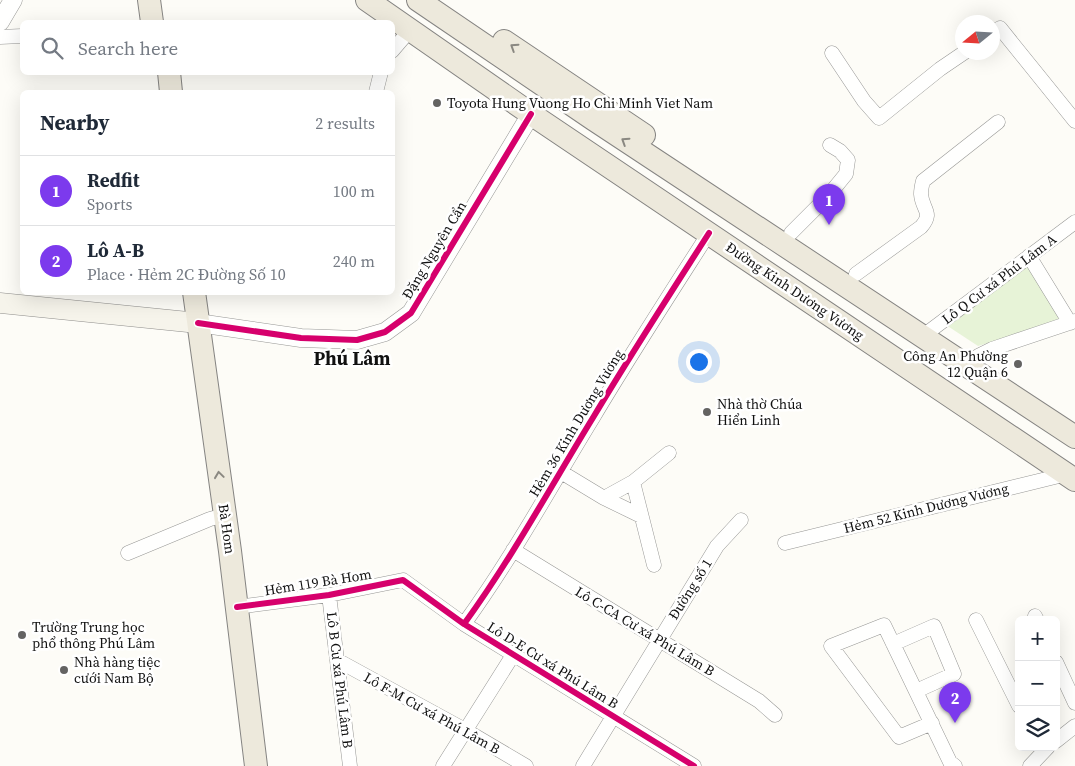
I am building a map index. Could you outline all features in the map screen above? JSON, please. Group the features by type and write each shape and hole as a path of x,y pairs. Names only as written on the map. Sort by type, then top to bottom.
{"main road":[{"path":"149,0 152,20"},
{"path":"161,0 163,20"},
{"name":"Đường Kinh Dương Vương","path":"367,0 410,30 542,94 759,213 856,274 929,332 1075,437"},
{"name":"Đường Kinh Dương Vương","path":"392,0 412,16 929,332 978,356 1075,422"},
{"name":"Đường Kinh Dương Vương","path":"418,0 542,94 712,228 1073,470"},
{"name":"Đường Kinh Dương Vương","path":"440,0 542,94"},
{"path":"158,75 160,90"},
{"path":"169,75 172,90"},
{"name":"Bà Hom","path":"182,295 191,322 218,517 237,607 256,766"},
{"name":"Bà Hom","path":"191,322 194,295"},
{"name":"Đặng Nguyên Cẩn","path":"0,303 191,322"},
{"name":"Bà Hom","path":"218,517 223,612 242,766"}],"street":[{"path":"0,22 13,0"},
{"path":"395,48 410,30"},
{"path":"1000,35 1075,121"},
{"path":"0,37 20,36"},
{"path":"832,53 864,101 879,118 955,59"},
{"path":"376,90 380,75"},
{"name":"Đặng Nguyên Cẩn","path":"191,322 301,338 357,340 385,332 414,309 542,94"},
{"path":"856,274 921,227 927,220 928,213 921,194 923,181 998,122"},
{"path":"791,233 828,196 846,174 848,160 840,151 830,145"},
{"name":"Lô Q Cư xá Phú Lâm A","path":"929,332 1075,222"},
{"name":"Hẻm 36 Kinh Dương Vương","path":"464,624 483,598 712,228"},
{"path":"978,356 992,349 1073,322 1029,256"},
{"path":"604,498 633,482 669,453"},
{"name":"Hẻm 52 Kinh Dương Vương","path":"784,542 1073,470"},
{"path":"561,472 604,498 641,516"},
{"path":"633,482 654,565"},
{"path":"128,553 218,517"},
{"name":"Đường số 1","path":"583,766 717,546 741,520"},
{"name":"Lô C-CA Cư xá Phú Lâm B","path":"513,550 759,701 774,715"},
{"name":"Hẻm 119 Bà Hom","path":"237,607 329,595 403,580"},
{"name":"Lô D-E Cư xá Phú Lâm B","path":"403,580 464,624 694,766"},
{"name":"Lô B Cư xá Phú Lâm B","path":"329,595 350,766"},
{"path":"976,620 1015,698"},
{"path":"932,724 899,737 831,646 884,625 932,724 950,762 955,766"},
{"path":"893,644 934,626 954,674 916,691"},
{"path":"443,766 513,655"},
{"name":"Lô F-M Cư xá Phú Lâm B","path":"337,660 465,730 526,766"},
{"path":"1060,671 1075,703"},
{"path":"1060,738 1075,726"},
{"path":"1030,766 1041,751"}],"green space":[{"path":"1026,264 1061,321 978,346 946,325"}],"cycle path":[{"path":"198,323 301,338 357,340 385,332 411,313 531,114"},
{"path":"464,624 515,548 622,370 709,233"},
{"path":"237,607 329,595 403,580 464,624 694,766"}],"place":[{"name":"Toyota Hung Vuong Ho Chi Minh Viet Nam","path":"437,103"},
{"name":"Redfit","path":"829,225"},
{"name":"Công An Phường 12 Quận 6","path":"1018,364"},
{"name":"Nhà thờ Chúa Hiển Linh","path":"707,412"},
{"name":"Trường Trung học phổ thông Phú Lâm","path":"22,635"},
{"name":"Nhà hàng tiệc cưới Nam Bộ","path":"64,670"},
{"name":"Lô A-B","path":"955,723"}],"district":[{"name":"Phú Lâm","path":"352,358"}]}
